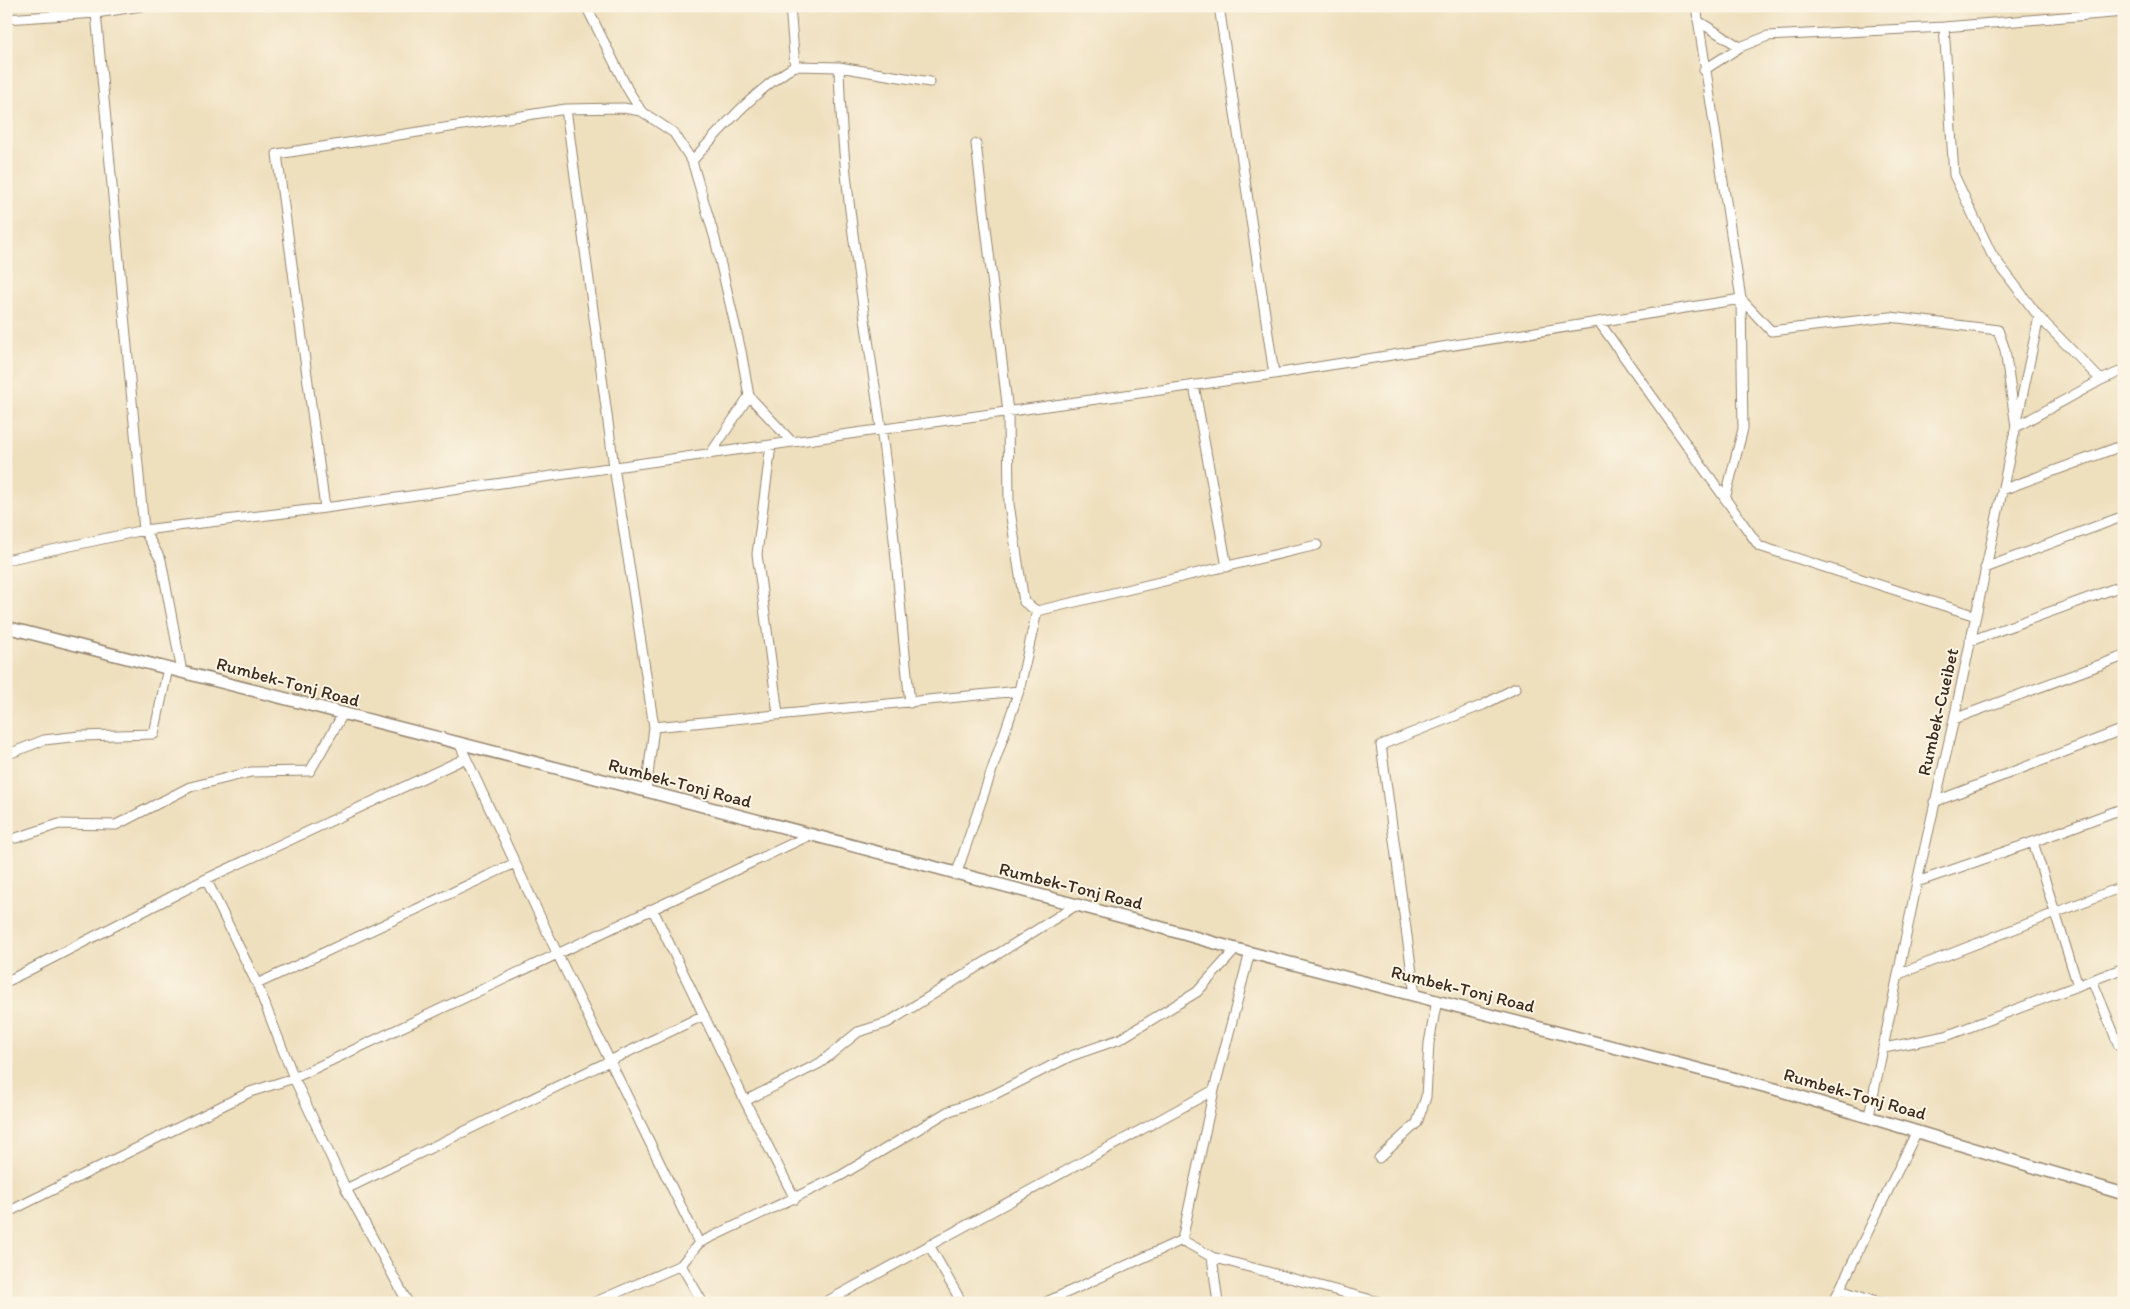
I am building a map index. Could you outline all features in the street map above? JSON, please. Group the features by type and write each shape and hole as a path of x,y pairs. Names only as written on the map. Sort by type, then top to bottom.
{"main road":[{"name":"Rumbek-Tonj Road","path":"6,626 460,745 646,791 808,836 1437,1000 1869,1116 2123,1193"}],"street":[{"path":"6,19 96,13 141,6"},
{"path":"586,6 627,88 641,111"},
{"path":"790,6 795,66"},
{"path":"1219,6 1274,374"},
{"path":"1696,6 1704,70 1741,299 1743,429 1725,499"},
{"path":"1704,70 1740,47 1768,36 1944,27 2124,12"},
{"path":"96,13 144,530 161,560 182,672"},
{"path":"1698,21 1740,47"},
{"path":"1944,27 1954,175 1992,255 2039,317 2101,380"},
{"path":"692,161 729,121 781,74 795,66 839,66 930,82"},
{"path":"839,66 841,131 845,168 860,290 882,429 910,703"},
{"path":"325,508 277,154 566,110 623,108 641,111 674,133 692,161 715,239 741,351 749,396 792,442"},
{"path":"566,110 614,467 654,727 646,791"},
{"path":"976,144 1008,412 1009,504 1024,602 1037,611 1317,545"},
{"path":"6,560 144,530 325,508 1274,374 1741,299"},
{"path":"1741,299 1771,331 1890,317 1998,330 2005,350 2016,427 2101,380 2124,370"},
{"name":"Rumbek-Cueibet","path":"1869,1116 1934,802 1954,719 2039,317"},
{"path":"1599,322 1759,546 1976,616"},
{"path":"1194,385 1226,566"},
{"path":"711,453 749,396"},
{"path":"771,445 757,554 778,714"},
{"path":"2002,490 2124,445"},
{"path":"1985,568 2124,516"},
{"path":"1970,641 2124,585"},
{"path":"956,875 1018,691 1037,611"},
{"path":"1954,719 2124,656"},
{"path":"6,755 44,740 80,736 154,734 168,668"},
{"path":"1414,995 1381,745 1483,705 1516,688"},
{"path":"654,727 1018,691"},
{"path":"16,838 59,824 116,825 190,787 251,772 310,771 343,714"},
{"path":"1934,802 2124,729"},
{"path":"460,745 558,955 699,1243"},
{"path":"6,982 206,879 466,758"},
{"path":"1917,882 2124,808"},
{"path":"6,1213 250,1092 294,1078 808,836"},
{"path":"2033,842 2078,986"},
{"path":"257,984 515,863"},
{"path":"206,879 257,984 294,1078 346,1190 408,1303"},
{"path":"1899,974 2124,886"},
{"path":"745,1100 820,1063 858,1032 887,1023 1075,906"},
{"path":"653,910 795,1199"},
{"path":"593,1303 681,1265 699,1243 840,1176 947,1112 993,1095 1071,1056 1120,1039 1197,992 1236,949"},
{"path":"1182,1240 1214,1090 1250,952"},
{"path":"1884,1048 1946,1036 2124,968"},
{"path":"2092,980 2118,1046 2124,1044"},
{"path":"1379,1158 1417,1123 1426,1097 1429,1043 1437,1000"},
{"path":"346,1190 704,1015"},
{"path":"824,1303 1214,1090"},
{"path":"1833,1303 1917,1131"},
{"path":"1182,1240 1212,1257 1384,1303"},
{"path":"1044,1303 1182,1240"},
{"path":"929,1245 962,1303"},
{"path":"1212,1257 1218,1303"},
{"path":"681,1265 703,1303"},
{"path":"1840,1290 1879,1303"}]}
